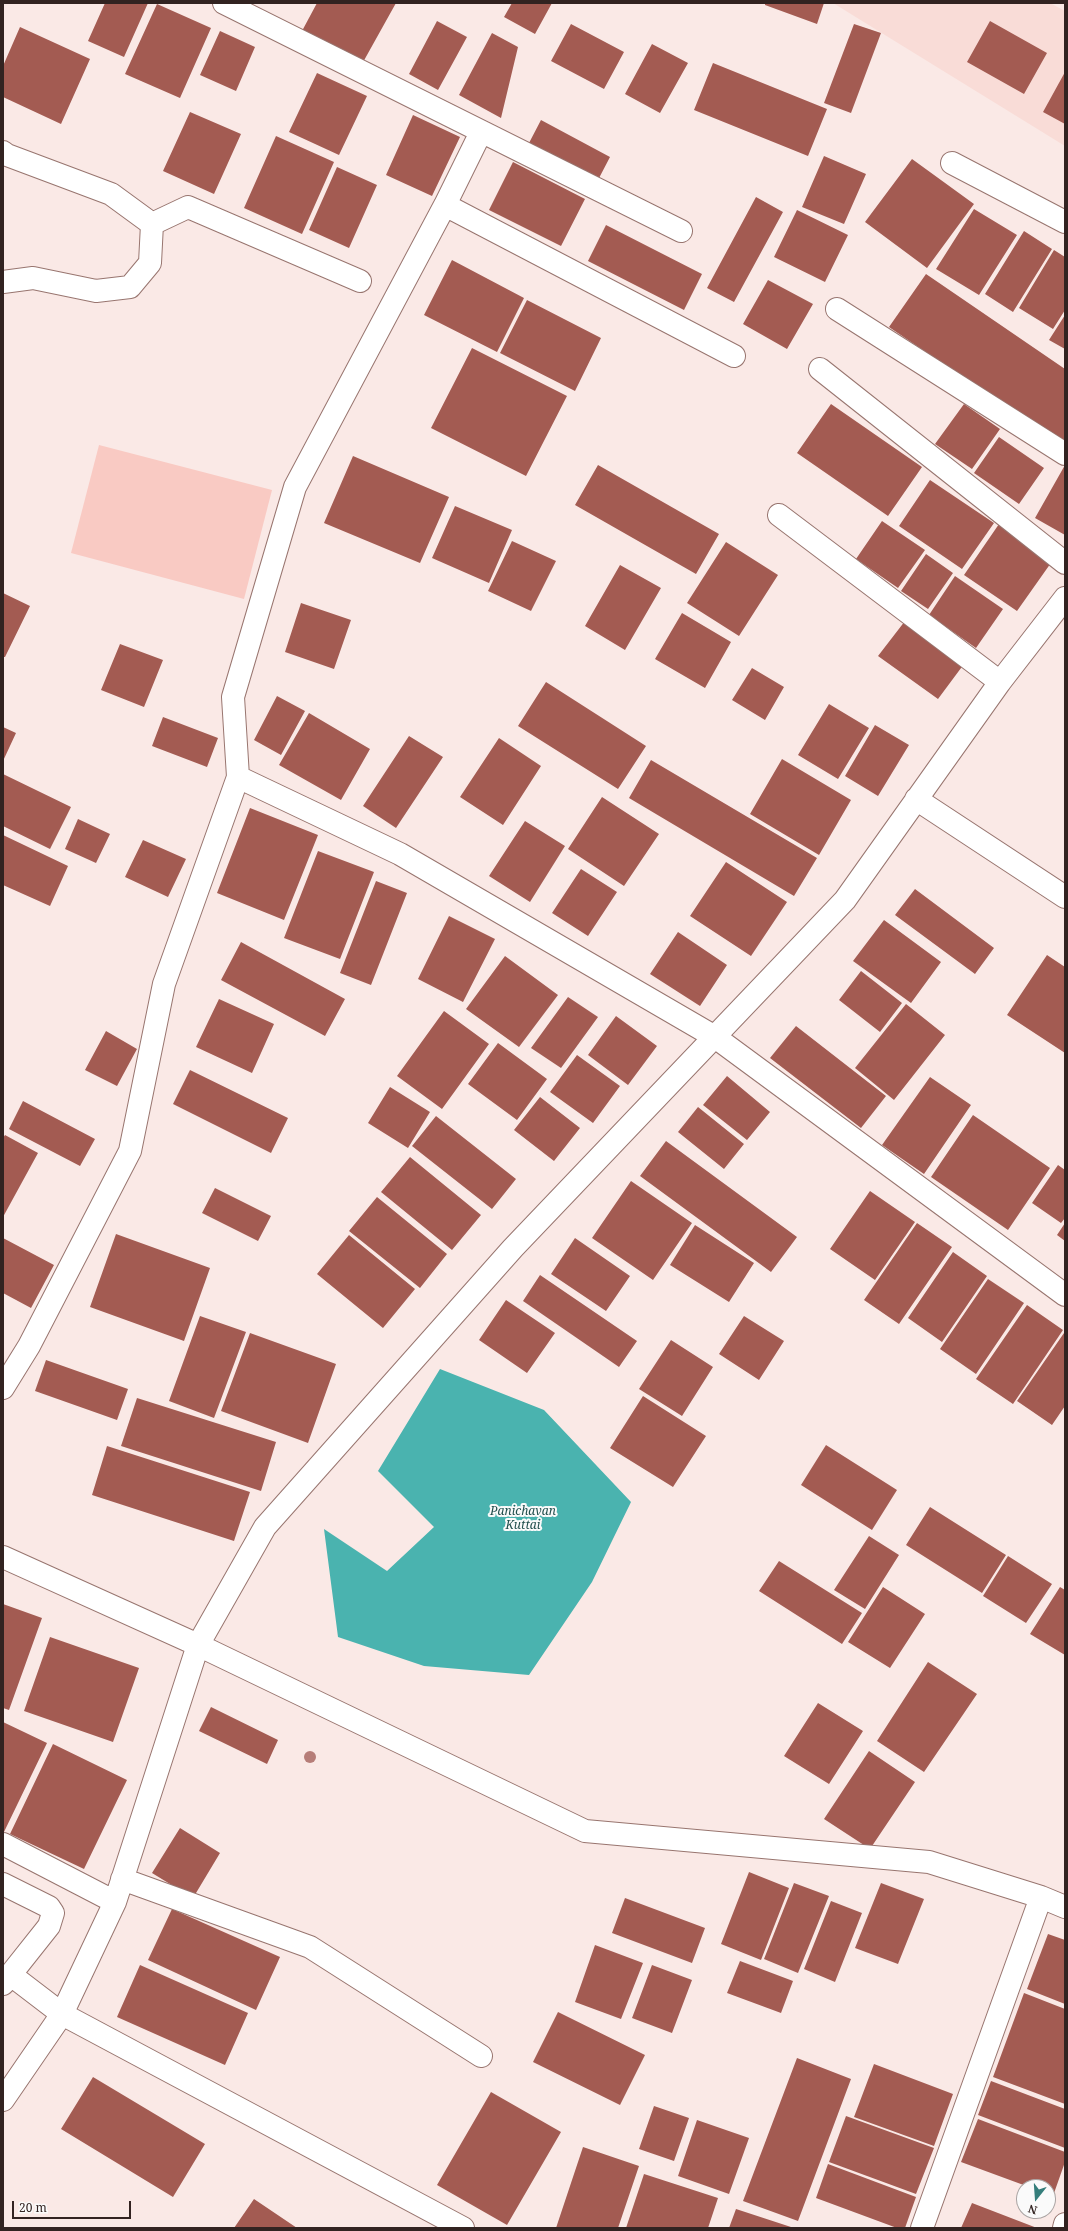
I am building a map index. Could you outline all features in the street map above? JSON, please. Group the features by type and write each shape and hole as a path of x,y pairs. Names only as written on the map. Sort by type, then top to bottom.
{"street":[{"path":"224,3 681,231"},
{"path":"3,1388 29,1346 130,1151 164,984 238,777 233,697 295,487 445,205 481,132"},
{"path":"3,152 7,155 111,194 152,224"},
{"path":"952,163 1065,222"},
{"path":"445,205 734,356"},
{"path":"152,224 188,207 360,281"},
{"path":"3,282 33,278 96,291 130,287 150,263 152,224"},
{"path":"837,309 1065,454"},
{"path":"820,369 1065,563"},
{"path":"779,515 1000,682"},
{"path":"3,2100 62,2014 115,1902 198,1645 265,1527 513,1248 845,900 1000,682 1065,598"},
{"path":"238,777 400,854 715,1036 1065,1295"},
{"path":"916,799 1065,897"},
{"path":"3,1557 198,1645 585,1831 929,1862 1041,1897 1065,1907"},
{"path":"3,1844 115,1902"},
{"path":"122,1879 310,1947 481,2056"},
{"path":"3,1884 49,1907 53,1913 49,1926 7,1980 62,2014 463,2228"},
{"path":"922,2228 1041,1897"},
{"path":"1064,2228 1065,2224"}],"shaded area":[{"path":"833,3 1050,3 1065,11 1065,146"},
{"path":"99,445 272,490 244,599 71,553"}],"water":[{"name":"Panichavan Kuttai","path":"440,1369 544,1410 631,1502 592,1582 529,1675 424,1666 338,1637 324,1529 387,1571 434,1527 378,1471"}],"building":[{"path":"105,3 148,3 124,57 88,41"},
{"path":"317,3 396,3 362,64 302,31"},
{"path":"512,3 552,3 535,34 504,17"},
{"path":"765,3 824,3 817,24 765,5"},
{"path":"157,4 211,28 180,98 125,74"},
{"path":"437,21 467,37 438,90 409,74"},
{"path":"990,21 1047,53 1024,94 967,62"},
{"path":"571,24 624,52 604,89 551,61"},
{"path":"854,24 881,33 851,113 824,103"},
{"path":"20,27 90,59 61,124 3,97 3,66"},
{"path":"220,31 255,47 236,91 200,75"},
{"path":"492,33 518,47 501,118 459,95"},
{"path":"652,44 688,63 660,113 625,94"},
{"path":"713,63 827,109 808,156 694,110"},
{"path":"1065,72 1065,124 1043,112"},
{"path":"317,73 367,96 339,155 289,132"},
{"path":"190,112 241,134 214,194 163,171"},
{"path":"413,115 460,137 432,196 386,175"},
{"path":"541,120 610,157 598,180 529,143"},
{"path":"276,136 334,162 302,234 244,208"},
{"path":"824,156 866,174 844,224 802,207"},
{"path":"912,159 974,204 927,268 865,222"},
{"path":"513,162 585,199 561,246 489,210"},
{"path":"337,167 377,185 349,248 309,230"},
{"path":"756,197 783,212 734,302 707,288"},
{"path":"974,209 1017,235 979,295 936,269"},
{"path":"797,210 848,235 825,282 774,257"},
{"path":"606,225 702,274 684,310 588,261"},
{"path":"1024,231 1052,249 1013,312 985,294"},
{"path":"1054,250 1065,257 1065,310 1053,329 1019,308"},
{"path":"452,260 524,298 497,352 424,315"},
{"path":"926,274 1065,369 1065,447 889,327"},
{"path":"768,280 813,304 787,349 743,324"},
{"path":"527,300 601,338 575,391 500,353"},
{"path":"1065,315 1065,349 1049,340"},
{"path":"472,348 567,396 526,476 431,428"},
{"path":"831,404 922,467 888,516 797,453"},
{"path":"964,404 1000,429 972,469 935,444"},
{"path":"999,437 1044,468 1019,504 974,473"},
{"path":"353,456 449,497 420,563 324,523"},
{"path":"598,465 719,534 696,574 575,505"},
{"path":"1065,465 1065,535 1035,518"},
{"path":"930,480 994,523 962,569 899,526"},
{"path":"455,506 512,530 489,583 432,558"},
{"path":"882,521 925,550 898,588 856,559"},
{"path":"999,524 1053,560 1017,611 964,575"},
{"path":"512,541 556,561 531,611 488,591"},
{"path":"726,542 778,575 739,636 687,603"},
{"path":"926,554 953,573 928,609 901,591"},
{"path":"620,565 661,588 625,650 585,626"},
{"path":"955,576 1003,609 976,648 929,615"},
{"path":"3,593 30,606 5,657 3,657"},
{"path":"301,603 351,620 334,669 285,652"},
{"path":"682,613 731,642 705,688 655,659"},
{"path":"905,621 964,664 938,699 878,656"},
{"path":"120,644 163,660 144,707 101,690"},
{"path":"752,668 784,687 765,720 732,700"},
{"path":"546,682 646,746 618,789 518,726"},
{"path":"277,696 305,711 281,755 254,740"},
{"path":"829,704 869,728 838,779 798,755"},
{"path":"309,713 370,749 341,800 279,765"},
{"path":"163,717 218,738 207,767 152,746"},
{"path":"875,725 909,745 878,796 845,776"},
{"path":"3,727 16,733 3,761"},
{"path":"409,736 443,757 396,828 363,806"},
{"path":"499,738 541,766 503,825 460,797"},
{"path":"782,759 851,800 819,855 750,814"},
{"path":"651,760 817,858 794,896 629,798"},
{"path":"3,774 71,807 50,849 3,826"},
{"path":"602,797 659,834 624,886 568,849"},
{"path":"250,808 318,835 284,920 217,893"},
{"path":"78,819 110,834 96,863 65,849"},
{"path":"525,821 565,846 530,902 489,876"},
{"path":"3,835 68,866 50,906 3,885"},
{"path":"143,840 186,859 168,897 125,877"},
{"path":"318,851 374,872 340,959 284,938"},
{"path":"726,862 787,902 751,956 690,916"},
{"path":"581,869 617,892 588,936 552,913"},
{"path":"376,881 407,893 371,985 340,973"},
{"path":"915,889 994,948 975,974 895,915"},
{"path":"449,916 495,939 463,1002 418,979"},
{"path":"884,920 941,962 911,1003 853,961"},
{"path":"678,932 727,965 700,1006 650,974"},
{"path":"241,942 345,999 325,1036 221,980"},
{"path":"1047,955 1065,967 1065,1053 1007,1015"},
{"path":"505,956 558,995 519,1047 466,1009"},
{"path":"861,971 902,1003 880,1032 839,1000"},
{"path":"568,997 598,1017 561,1068 531,1048"},
{"path":"219,999 274,1024 252,1073 196,1047"},
{"path":"906,1004 945,1035 894,1100 855,1068"},
{"path":"444,1011 489,1044 442,1109 397,1076"},
{"path":"616,1016 657,1046 628,1085 588,1055"},
{"path":"796,1026 886,1096 861,1128 770,1058"},
{"path":"106,1031 137,1049 117,1086 85,1070"},
{"path":"498,1043 547,1079 517,1120 468,1084"},
{"path":"577,1055 620,1086 593,1123 550,1092"},
{"path":"190,1070 288,1118 271,1153 173,1104"},
{"path":"727,1076 770,1112 747,1140 703,1105"},
{"path":"930,1077 971,1105 924,1174 882,1145"},
{"path":"390,1087 430,1112 408,1148 368,1123"},
{"path":"540,1097 580,1128 554,1161 514,1130"},
{"path":"23,1101 95,1139 80,1166 9,1129"},
{"path":"698,1107 744,1144 724,1169 678,1132"},
{"path":"973,1115 1050,1168 1008,1230 931,1177"},
{"path":"436,1116 516,1179 492,1209 412,1146"},
{"path":"5,1135 38,1153 3,1217 3,1138"},
{"path":"666,1141 797,1237 771,1272 640,1176"},
{"path":"410,1157 481,1215 452,1250 381,1192"},
{"path":"1058,1165 1065,1170 1065,1218 1061,1223 1032,1203"},
{"path":"631,1181 692,1223 653,1280 592,1238"},
{"path":"215,1188 271,1216 258,1241 202,1213"},
{"path":"870,1191 915,1222 875,1280 830,1249"},
{"path":"377,1197 447,1254 420,1288 349,1231"},
{"path":"917,1223 952,1247 899,1324 864,1300"},
{"path":"1065,1223 1065,1241 1057,1235"},
{"path":"695,1225 754,1263 729,1302 670,1265"},
{"path":"116,1234 210,1268 184,1341 90,1307"},
{"path":"349,1235 415,1289 383,1328 317,1274"},
{"path":"3,1238 54,1265 31,1308 3,1293"},
{"path":"575,1238 630,1276 606,1311 551,1274"},
{"path":"953,1252 987,1276 942,1342 908,1318"},
{"path":"540,1275 637,1341 619,1367 523,1301"},
{"path":"988,1279 1024,1303 976,1374 940,1349"},
{"path":"506,1300 555,1333 527,1373 479,1340"},
{"path":"1027,1305 1063,1330 1013,1404 976,1379"},
{"path":"200,1316 246,1332 214,1418 169,1401"},
{"path":"744,1316 784,1341 759,1380 719,1354"},
{"path":"250,1333 336,1364 308,1443 221,1411"},
{"path":"1064,1333 1065,1406 1052,1425 1017,1401"},
{"path":"671,1340 713,1367 682,1416 639,1389"},
{"path":"46,1360 128,1389 117,1420 35,1391"},
{"path":"643,1396 706,1436 673,1487 610,1448"},
{"path":"137,1398 276,1442 261,1491 121,1446"},
{"path":"826,1445 897,1490 872,1530 801,1485"},
{"path":"107,1446 250,1492 234,1541 92,1495"},
{"path":"930,1507 1006,1555 982,1593 906,1545"},
{"path":"869,1536 899,1555 865,1609 834,1590"},
{"path":"1008,1556 1052,1584 1026,1623 983,1596"},
{"path":"779,1561 862,1613 842,1644 759,1591"},
{"path":"883,1587 925,1614 890,1668 848,1642"},
{"path":"1060,1587 1065,1590 1065,1655 1030,1634"},
{"path":"3,1604 42,1618 9,1710 3,1708"},
{"path":"50,1637 139,1668 113,1742 24,1711"},
{"path":"928,1662 977,1694 924,1772 877,1741"},
{"path":"818,1703 863,1731 829,1784 784,1756"},
{"path":"211,1707 278,1740 267,1764 199,1731"},
{"path":"3,1722 47,1743 3,1834"},
{"path":"53,1744 127,1780 84,1869 10,1834"},
{"path":"869,1751 915,1782 870,1849 824,1819"},
{"path":"180,1828 220,1853 193,1898 152,1873"},
{"path":"749,1872 789,1888 761,1960 721,1944"},
{"path":"794,1883 829,1896 798,1973 764,1959"},
{"path":"881,1883 924,1899 898,1964 855,1948"},
{"path":"625,1898 705,1928 692,1963 612,1933"},
{"path":"831,1901 862,1913 835,1982 804,1969"},
{"path":"172,1909 280,1957 256,2010 148,1960"},
{"path":"1048,1934 1065,1940 1065,2004 1027,1989"},
{"path":"595,1945 643,1963 621,2019 575,2002"},
{"path":"740,1961 793,1981 781,2013 727,1993"},
{"path":"140,1965 248,2013 225,2065 117,2017"},
{"path":"652,1965 692,1980 672,2033 632,2018"},
{"path":"1024,1993 1065,2009 1065,2104 993,2077"},
{"path":"558,2012 645,2055 620,2105 533,2062"},
{"path":"797,2058 851,2079 798,2221 743,2201"},
{"path":"874,2064 953,2094 934,2146 854,2117"},
{"path":"93,2077 205,2144 173,2197 61,2129"},
{"path":"991,2081 1065,2109 1065,2148 978,2115"},
{"path":"491,2092 561,2132 507,2225 437,2185"},
{"path":"654,2106 689,2118 674,2161 639,2149"},
{"path":"846,2116 934,2148 916,2194 829,2162"},
{"path":"978,2119 1065,2152 1065,2162 1056,2188 1056,2179 1016,2179 1016,2182 961,2162"},
{"path":"697,2120 749,2138 729,2194 678,2176"},
{"path":"583,2147 639,2166 618,2228 556,2228"},
{"path":"828,2164 916,2197 905,2228 897,2228 816,2198"},
{"path":"644,2174 718,2198 708,2228 626,2228"},
{"path":"254,2199 297,2228 234,2228"},
{"path":"972,2203 1037,2228 961,2228"},
{"path":"736,2209 791,2227 729,2228"}]}
